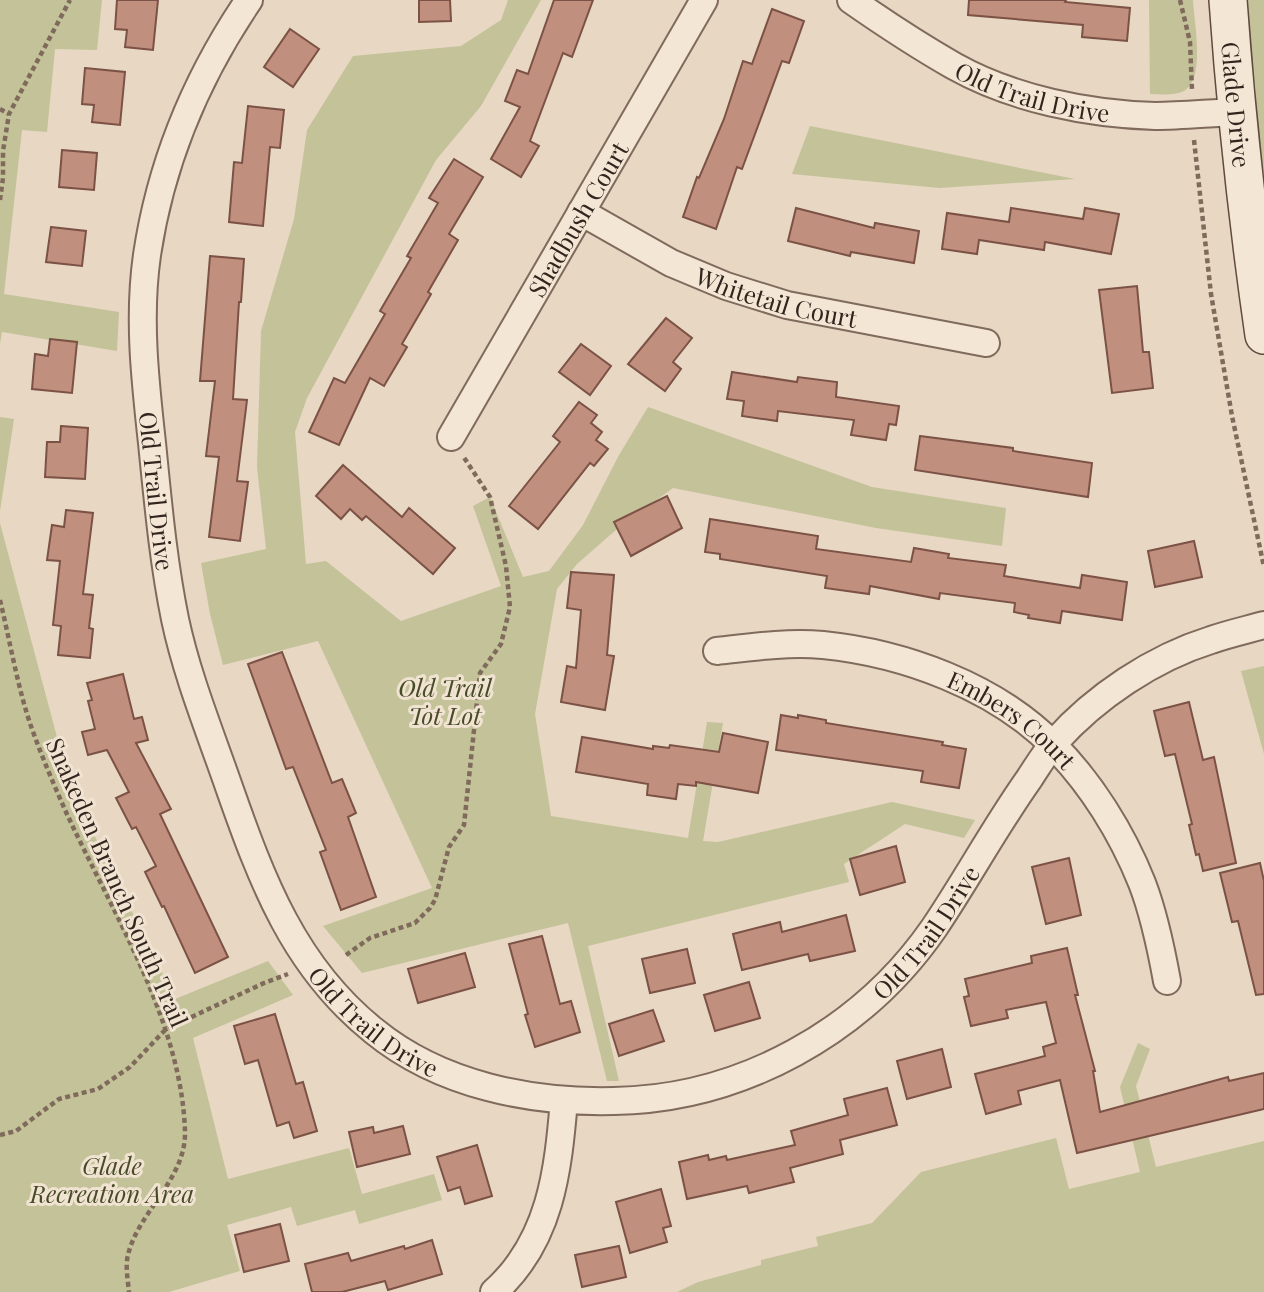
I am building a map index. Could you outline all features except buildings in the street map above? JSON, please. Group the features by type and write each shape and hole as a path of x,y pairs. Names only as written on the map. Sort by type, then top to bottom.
{"street":[{"name":"Old Trail Drive","path":"249,0 224,37 195,89 173,145 156,203 146,260 142,317 145,379 164,563 176,625 195,688 266,888 292,936 329,989 380,1036 413,1057 467,1082 520,1094 564,1100 617,1102 675,1096 728,1082 775,1064 832,1031 901,970 932,931 1014,800 1053,744 1081,716 1119,686 1162,660 1206,641 1264,625"},
{"name":"Shadbush Court","path":"451,437 704,0"},
{"name":"Old Trail Drive","path":"850,0 956,67 997,85 1048,101 1101,112 1156,116 1236,112"},
{"name":"Glade Drive","path":"1228,0 1247,216 1264,335"},
{"name":"Whitetail Court","path":"581,212 671,263 726,286 787,305 986,343"},
{"name":"Embers Court","path":"717,652 766,645 821,645 875,653 922,666 968,685 1015,714 1053,744 1094,794 1119,835 1142,884 1158,933 1167,981"},
{"path":"494,1292 524,1255 542,1222 554,1186 564,1100"}],"path":[{"path":"0,200 4,178 3,151 9,114 69,0"},
{"path":"1180,0 1190,42 1201,214 1211,294 1232,416 1264,568"},
{"path":"0,108 9,114"},
{"path":"346,955 370,938 415,923 435,900 449,847 464,824 480,673 501,644 510,607 506,566 490,497 451,437"},
{"name":"Snakeden Branch South Trail","path":"0,600 31,727 66,811 129,942 166,1029 178,1085 185,1132 183,1148 178,1163 135,1236 127,1257 129,1292"},
{"path":"0,1135 16,1131 59,1099 98,1089 130,1067 166,1029 264,983 311,965"}],"green space":[{"path":"0,0 102,0 97,50 55,49 47,132 22,130 4,294 119,312 117,351 2,332 0,344"},
{"name":"Old Trail Tot Lot","path":"508,0 541,0 481,106 436,160 307,398 295,432 306,564 326,561 401,621 501,586 473,506 490,497 523,577 549,571 583,525 619,455 648,407 872,487 1006,508 1002,546 876,528 673,488 617,529 577,564 557,589 535,714 551,816 688,838 707,722 723,723 703,841 718,842 892,802 975,820 964,838 905,824 844,864 849,882 588,946 619,1081 607,1081 568,923 362,973 323,926 432,888 318,641 223,665 201,563 266,549 257,467 261,331 294,219 307,130 353,56 461,46 501,20"},
{"path":"1149,0 1193,0 1197,63 1191,85 1180,93 1150,94"},
{"path":"1233,0 1264,0 1264,212"},
{"path":"810,126 1075,179 939,188 792,174"},
{"path":"0,417 14,419 0,511"},
{"name":"Glade Recreation Area","path":"0,523 70,786 175,999 268,961 293,995 193,1038 228,1179 349,1148 362,1194 434,1174 442,1200 359,1224 355,1210 297,1226 291,1207 227,1225 240,1271 169,1292 0,1292"},
{"path":"1264,666 1264,754 1241,671"},
{"path":"1138,1043 1150,1049 1136,1086 1156,1167 1264,1141 1264,1292 677,1292 698,1282 761,1265 761,1260 818,1246 816,1237 872,1223 921,1172 1056,1138 1069,1189 1140,1172 1120,1087"}]}
